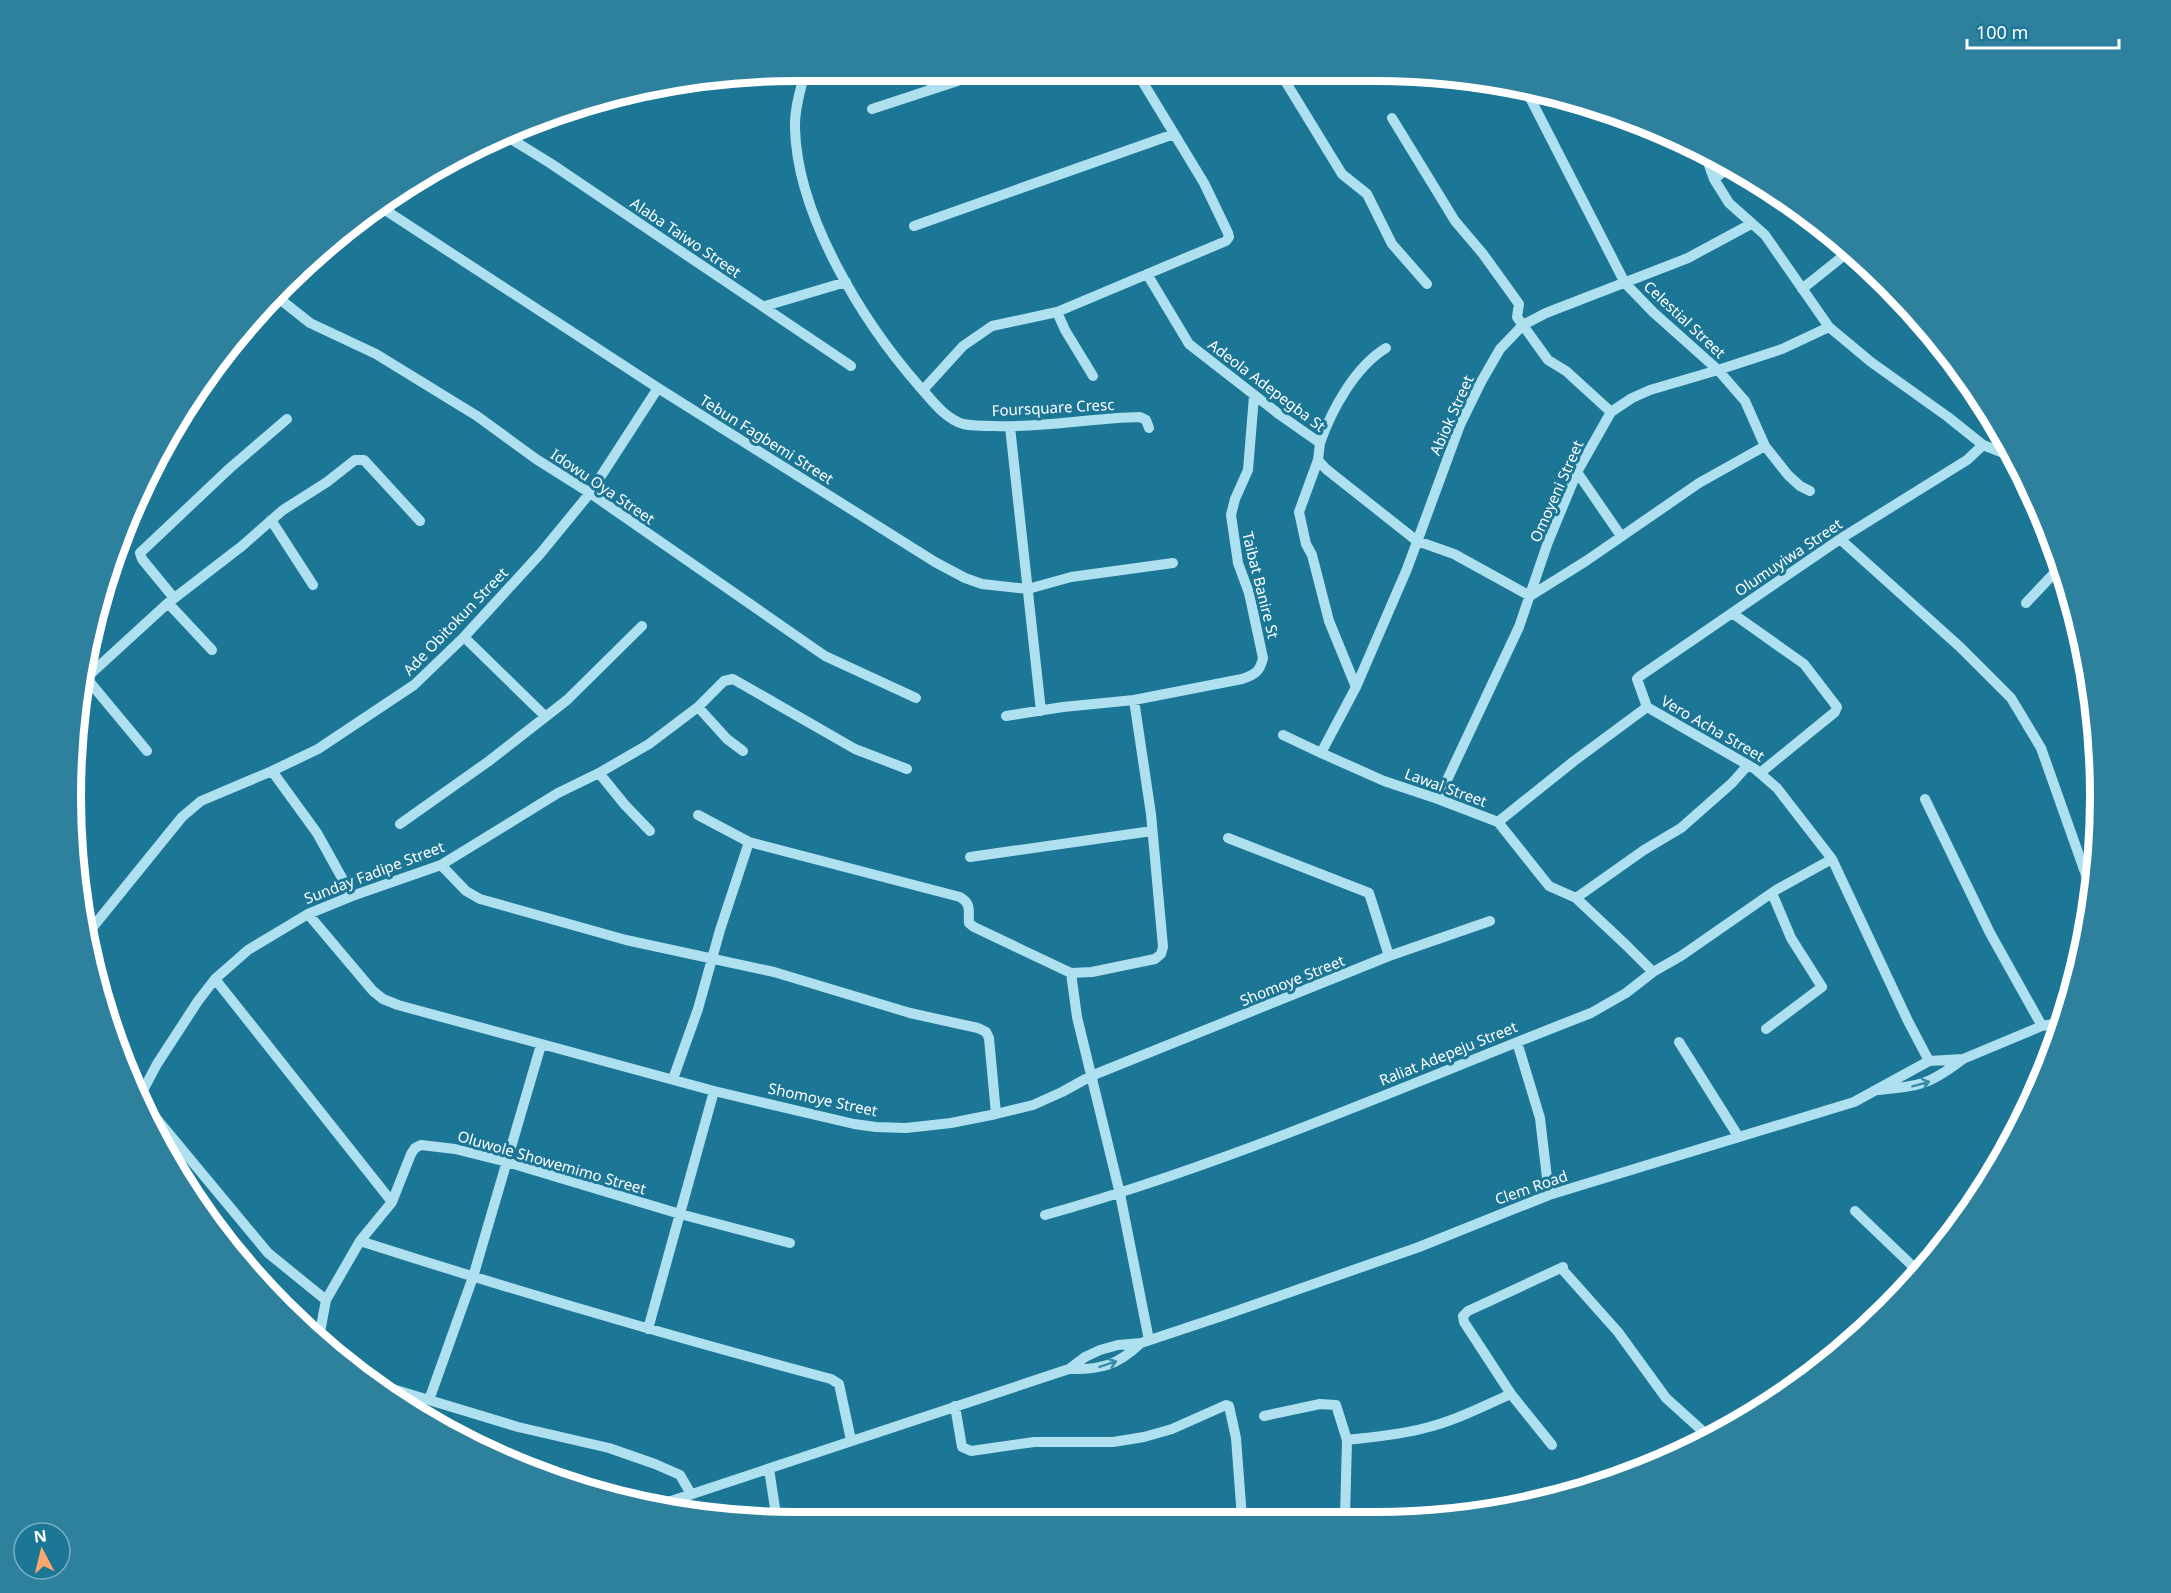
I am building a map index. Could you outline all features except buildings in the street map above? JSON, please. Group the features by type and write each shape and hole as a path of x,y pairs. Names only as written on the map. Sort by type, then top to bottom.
{"street":[{"name":"Foursquare Cresc","path":"804,81 795,129 801,172 817,222 846,282 872,327 932,402 963,424 1010,427 1140,417 1146,420 1149,428"},
{"path":"930,81 934,88"},
{"path":"872,109 955,81"},
{"path":"923,390 963,346 992,326 1057,312 1226,241 1229,237 1204,183 1143,81"},
{"path":"1286,81 1342,174 1367,194 1392,244 1427,284"},
{"name":"Celestial Street","path":"1530,99 1625,284 1718,370 1745,401 1765,446 1788,475 1800,486 1810,491"},
{"path":"1392,118 1455,221 1483,254 1519,304 1517,317 1548,360 1566,370 1611,412"},
{"path":"914,226 1174,134"},
{"name":"Alaba Taiwo Street","path":"513,140 765,306 851,366"},
{"path":"1709,165 1714,179 1729,203 1765,235 1828,327 1871,362 1983,445 2001,452"},
{"path":"1714,179 1723,172"},
{"name":"Tebun Fagbemi Street","path":"386,211 658,388 935,562 965,578 982,584 1028,589 1071,577 1173,563"},
{"name":"Abiok Street","path":"1320,753 1356,687 1407,569 1460,425 1500,349 1523,325 1546,313 1688,258 1751,224"},
{"path":"1802,289 1843,256"},
{"name":"Adeola Adepegba St","path":"1147,274 1189,344 1254,396 1320,443 1318,460 1299,512 1329,621 1356,687"},
{"path":"765,306 846,282"},
{"name":"Idowu Oya Street","path":"282,301 310,323 376,354 477,416 536,459 590,493 825,656 916,698"},
{"path":"1057,312 1065,330 1093,376"},
{"name":"Omoyeni Street","path":"1438,799 1519,627 1548,542 1577,472 1611,412 1632,398 1650,390 1782,349 1828,327"},
{"path":"1320,443 1340,400 1354,378 1386,348"},
{"name":"Ade Obitokun Street","path":"93,926 189,810 201,801 318,749 409,689 464,638 540,554 590,493 658,388"},
{"name":"Taibat Banire St","path":"1006,716 1134,700 1242,679 1256,674 1262,667 1263,658 1249,593 1238,563 1231,515 1235,499 1248,470 1254,396"},
{"path":"212,650 171,600 142,560 140,553 230,468 287,419"},
{"path":"1010,427 1041,711"},
{"name":"Olumuyiwa Street","path":"1647,707 1636,679 1839,539 1967,460 1983,445"},
{"path":"1318,460 1326,469 1417,541 1454,554 1530,596 1699,483 1765,446"},
{"path":"93,669 171,600 242,546 283,510 327,482 355,460 364,460 420,521"},
{"path":"1577,472 1621,536"},
{"path":"271,520 313,585"},
{"path":"1839,539 1960,647 2011,698 2041,748 2086,862"},
{"path":"2026,603 2054,573"},
{"path":"1732,613 1804,664 1837,707 1835,712 1760,773"},
{"path":"400,824 489,761 567,700 642,626"},
{"path":"464,638 545,716"},
{"name":"Sunday Fadipe Street","path":"144,1090 157,1064 198,1001 215,979 248,950 308,914 441,865 558,793 599,773 649,744 698,706 724,681 733,680 855,749 907,769"},
{"path":"91,683 147,752"},
{"path":"698,815 749,842 960,897 967,901 969,923 974,927 1071,972 1083,973 1155,959 1161,954 1163,947 1152,831 1134,700"},
{"path":"698,706 727,739 743,751"},
{"name":"Vero Acha Street","path":"1498,822 1574,761 1647,707 1748,765 1777,788 1832,859 1929,1061"},
{"name":"Lawal Street","path":"1283,735 1384,781 1498,822 1549,886 1576,898 1653,972"},
{"path":"1576,898 1644,850 1681,828 1732,783 1748,765"},
{"path":"272,771 317,833 352,896"},
{"path":"599,773 650,831"},
{"path":"1925,799 1990,933 2042,1026"},
{"path":"970,857 1152,831"},
{"path":"1228,838 1369,893 1389,956"},
{"path":"674,1079 749,842"},
{"name":"Raliat Adepeju Street","path":"1045,1215 1120,1194 1213,1163 1591,1013 1626,993 1653,972 1681,956 1772,893 1832,859"},
{"path":"441,865 466,891 480,898 626,940 774,972 910,1013 978,1028 986,1032 989,1038 996,1114"},
{"path":"1767,1029 1822,987 1791,938 1772,893"},
{"name":"Shomoye Street","path":"308,914 373,991 383,999 398,1005 714,1091 854,1124 906,1128 996,1114 1033,1105 1091,1076 1389,956 1490,921"},
{"path":"1069,1369 1088,1369 1110,1365 1125,1358 1145,1341 1120,1194 1077,1017 1071,972"},
{"path":"215,979 392,1202"},
{"name":"Clem Road","path":"672,1501 1069,1369 1085,1357 1100,1350 1145,1341 1419,1246 1549,1195 1854,1102 1929,1061 1963,1059 2042,1026 2053,1024"},
{"path":"1517,1042 1540,1118 1549,1195"},
{"path":"1679,1042 1738,1136"},
{"path":"429,1400 473,1277 541,1045"},
{"path":"1872,1091 1926,1084 1963,1059"},
{"path":"648,1329 714,1091"},
{"path":"161,1124 268,1253 326,1300"},
{"name":"Oluwole Showemimo Street","path":"320,1330 326,1300 360,1241 392,1202 411,1154 421,1145 454,1149 507,1162 680,1214 790,1243"},
{"path":"1855,1210 1913,1266"},
{"path":"360,1241 648,1329 836,1381 839,1384 851,1440"},
{"path":"1552,1445 1511,1394 1464,1322 1463,1316 1468,1311 1563,1267 1561,1268 1618,1332 1666,1398 1702,1432"},
{"path":"399,1391 518,1427 609,1448 655,1464 680,1475 691,1494"},
{"path":"1347,1440 1394,1435 1427,1428 1462,1416 1511,1394"},
{"path":"1264,1416 1320,1404 1336,1405 1347,1440 1345,1512"},
{"path":"955,1406 962,1447 971,1451 1034,1442 1113,1442 1144,1437 1172,1429 1226,1405 1229,1406 1237,1448 1242,1512"},
{"path":"769,1469 775,1511"}]}
